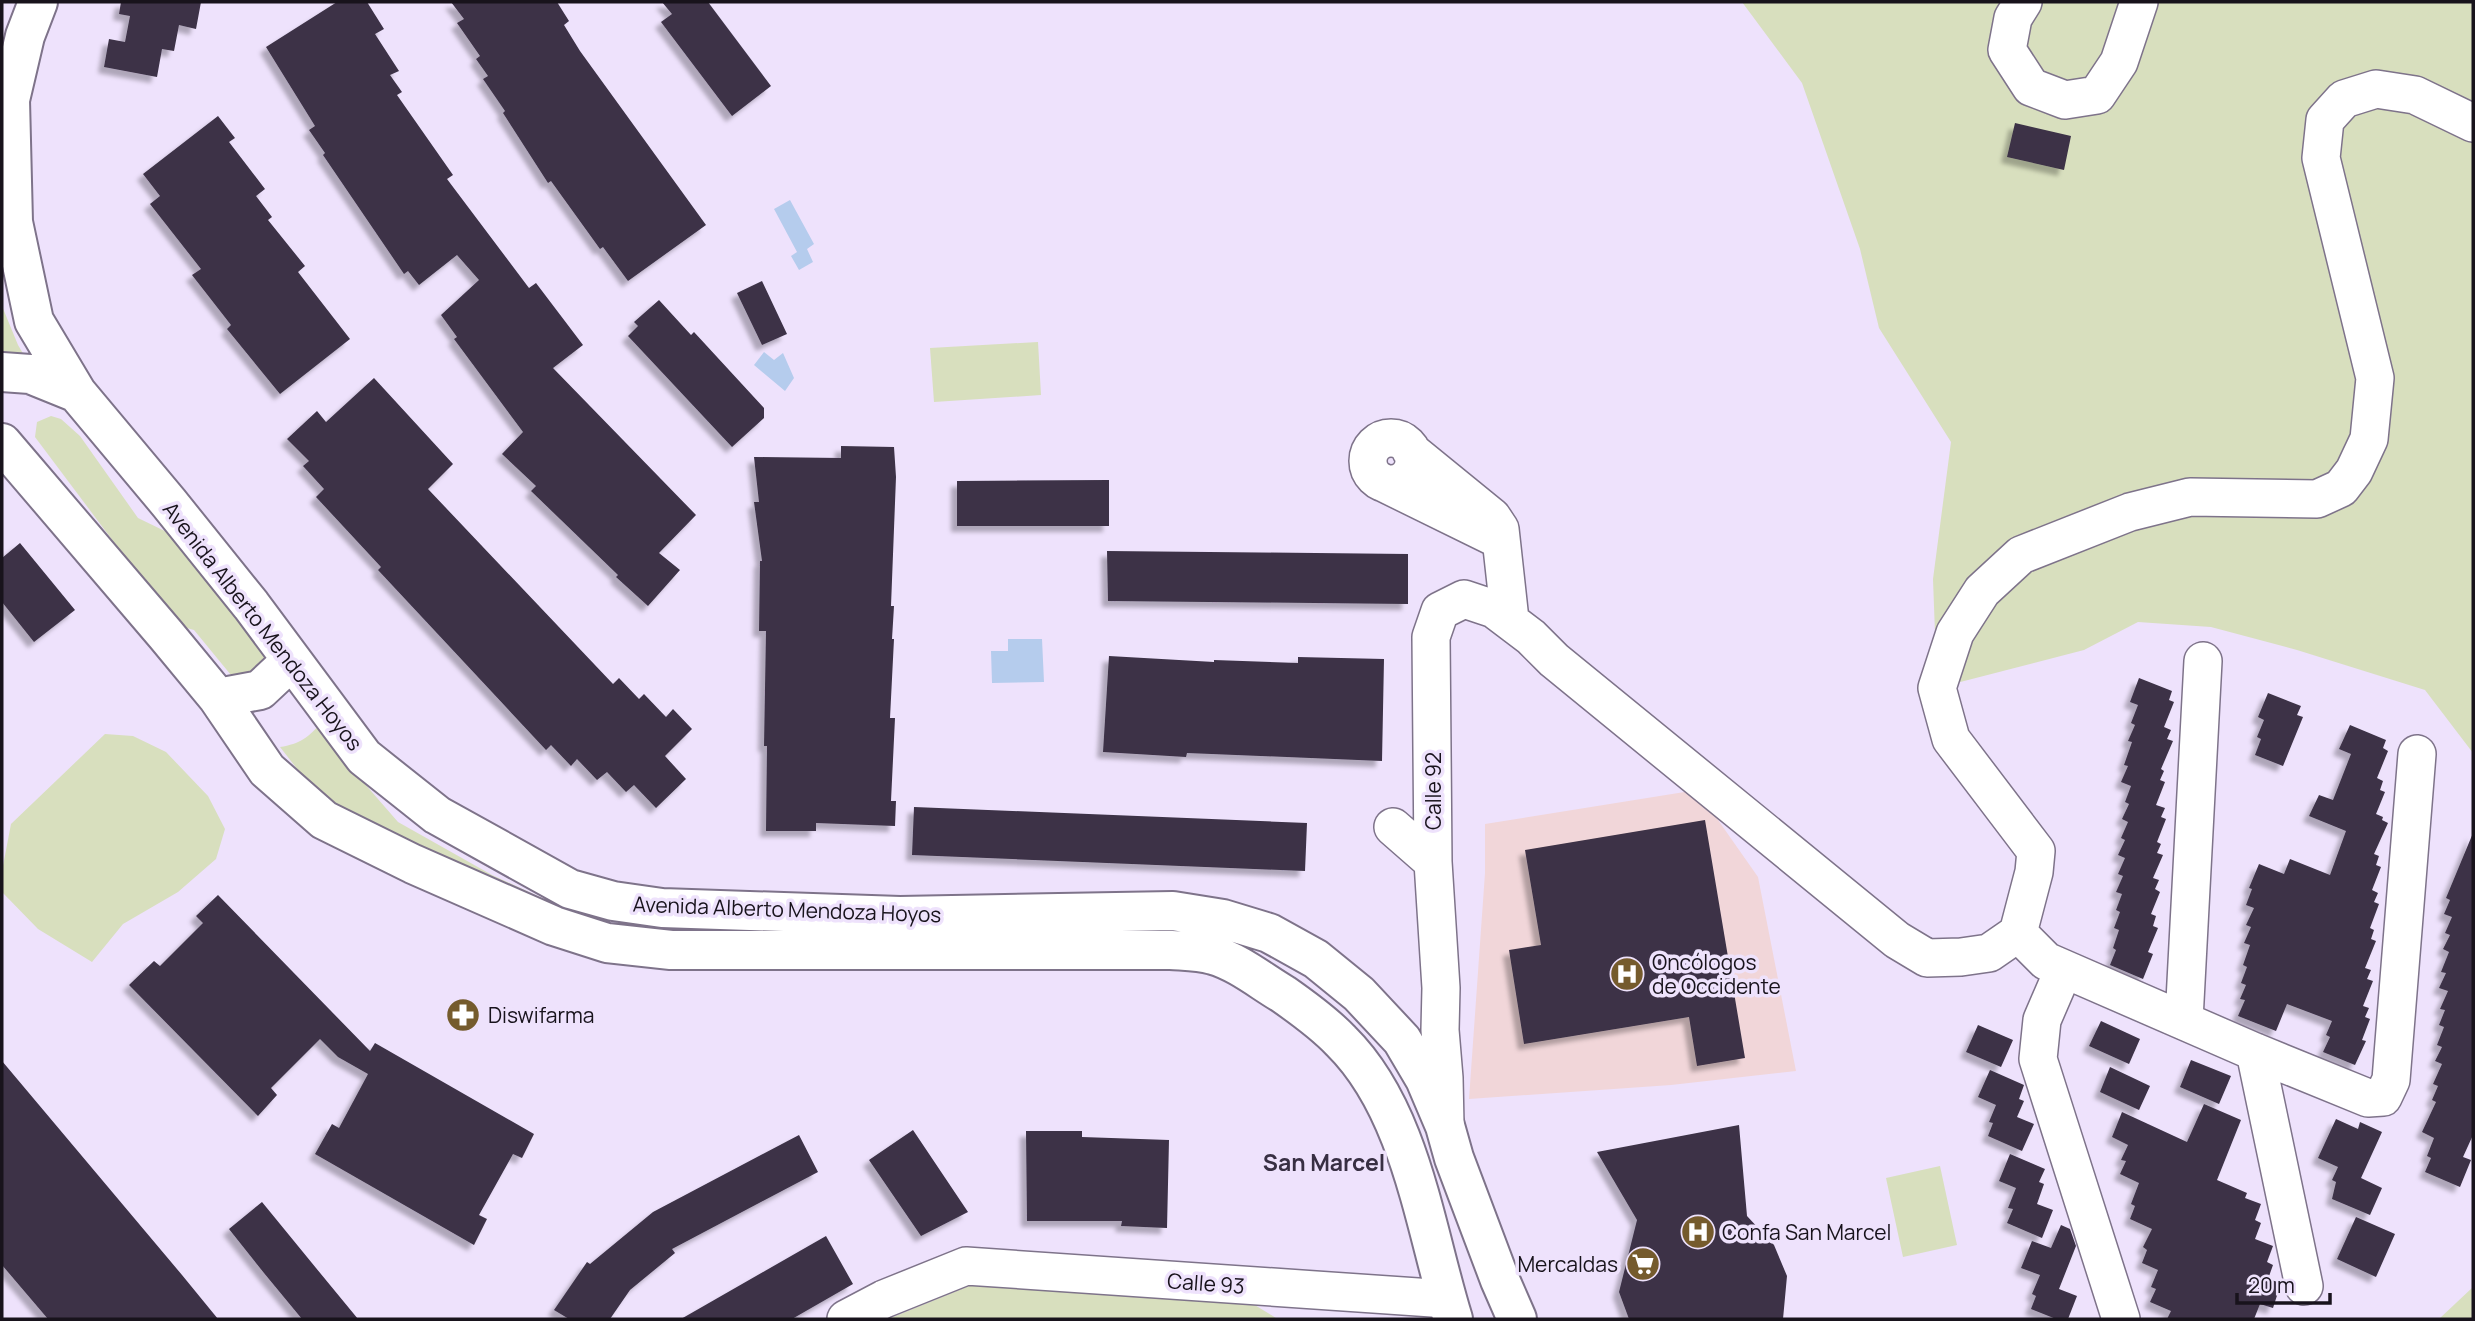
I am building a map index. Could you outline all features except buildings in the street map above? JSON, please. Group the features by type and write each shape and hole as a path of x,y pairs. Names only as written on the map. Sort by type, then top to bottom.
{"main road":[{"name":"Avenida Alberto Mendoza Hoyos","path":"38,2 25,36 10,100 13,222 34,321 77,393 251,605 364,757 437,815 570,889 613,901 662,908 900,916 1174,911 1223,919 1269,933 1316,959 1359,994 1402,1040 1425,1079 1445,1126 1454,1158 1517,1319"},
{"path":"2,372 30,374 77,393"},
{"name":"Avenida Alberto Mendoza Hoyos","path":"2,443 218,698 267,769 324,820 413,864 554,926 607,943 671,950 1171,950 1213,955 1254,976 1299,1005 1342,1041 1390,1113 1408,1159 1450,1309"},
{"path":"218,698 260,690 291,661"}],"street":[{"path":"2023,2 2013,18 2007,50 2031,87 2065,100 2097,95 2119,62 2138,2"},
{"path":"1503,542 1380,481 1394,484 1407,478 1413,465 1411,451 1492,517 1500,529 1503,542 1502,615 1897,940 1927,958 1989,953 2018,933 2034,872 2036,851 1951,739 1937,688 1955,633 1982,591 2021,555 2130,512 2190,497 2317,499 2341,488 2354,471 2369,439 2375,378 2321,158 2325,120 2344,99 2376,89 2415,95 2473,123"},
{"name":"Calle 92","path":"1445,1126 1440,1030 1441,988 1433,862 1432,637 1440,611 1464,599 1502,615"},
{"path":"2184,1020 2203,661"},
{"path":"2018,933 2046,961 2064,970 2368,1098 2383,1097 2391,1080 2417,754"},
{"path":"1393,827 1433,862"},
{"path":"2064,970 2042,1020 2038,1059 2121,1319"},
{"path":"1402,1040 1440,1030"},
{"path":"2255,1052 2304,1286"},
{"name":"Calle 93","path":"846,1319 884,1298 966,1266 1450,1309"}],"shaded area":[{"name":"Oncólogos de Occidente","path":"1697,790 1758,877 1796,1071 1671,1085 1469,1099 1485,873 1485,824"}],"green space":[{"path":"1742,2 2473,2 2473,753 2425,690 2297,650 2211,627 2138,622 2084,650 1937,688 1933,579 1951,442 1879,328 1860,249 1802,83"},
{"path":"2,306 18,345 31,367 2,361"},
{"path":"1038,342 1041,395 934,402 930,348"},
{"path":"51,416 61,419 80,436 138,518 175,536 271,661 240,686 194,630 176,625 35,437 37,422"},
{"path":"322,722 351,768 398,822 492,875 566,909 486,889 359,820 312,788 280,747 304,739"},
{"path":"105,734 133,736 166,752 208,796 225,829 216,859 178,892 123,924 92,962 38,929 2,892 2,871 11,824"},
{"path":"1940,1166 1957,1245 1903,1257 1886,1178"},
{"path":"979,1282 1235,1293 1276,1318 888,1319"},
{"path":"2473,1287 2473,1319 2439,1319"}],"water":[{"path":"790,200 814,244 807,249 813,262 799,270 791,256 797,252 774,209"},
{"path":"764,352 774,360 783,353 794,378 785,391 754,365"},
{"path":"1008,639 1042,639 1044,682 992,683 991,651 1008,651"}],"place":[{"name":"Oncólogos de Occidente","path":"1627,974"},
{"name":"Diswifarma","path":"463,1015"},
{"name":"Confa San Marcel","path":"1698,1232"},
{"name":"Mercaldas","path":"1643,1264"}],"district":[{"name":"San Marcel","path":"1324,1162"}]}
